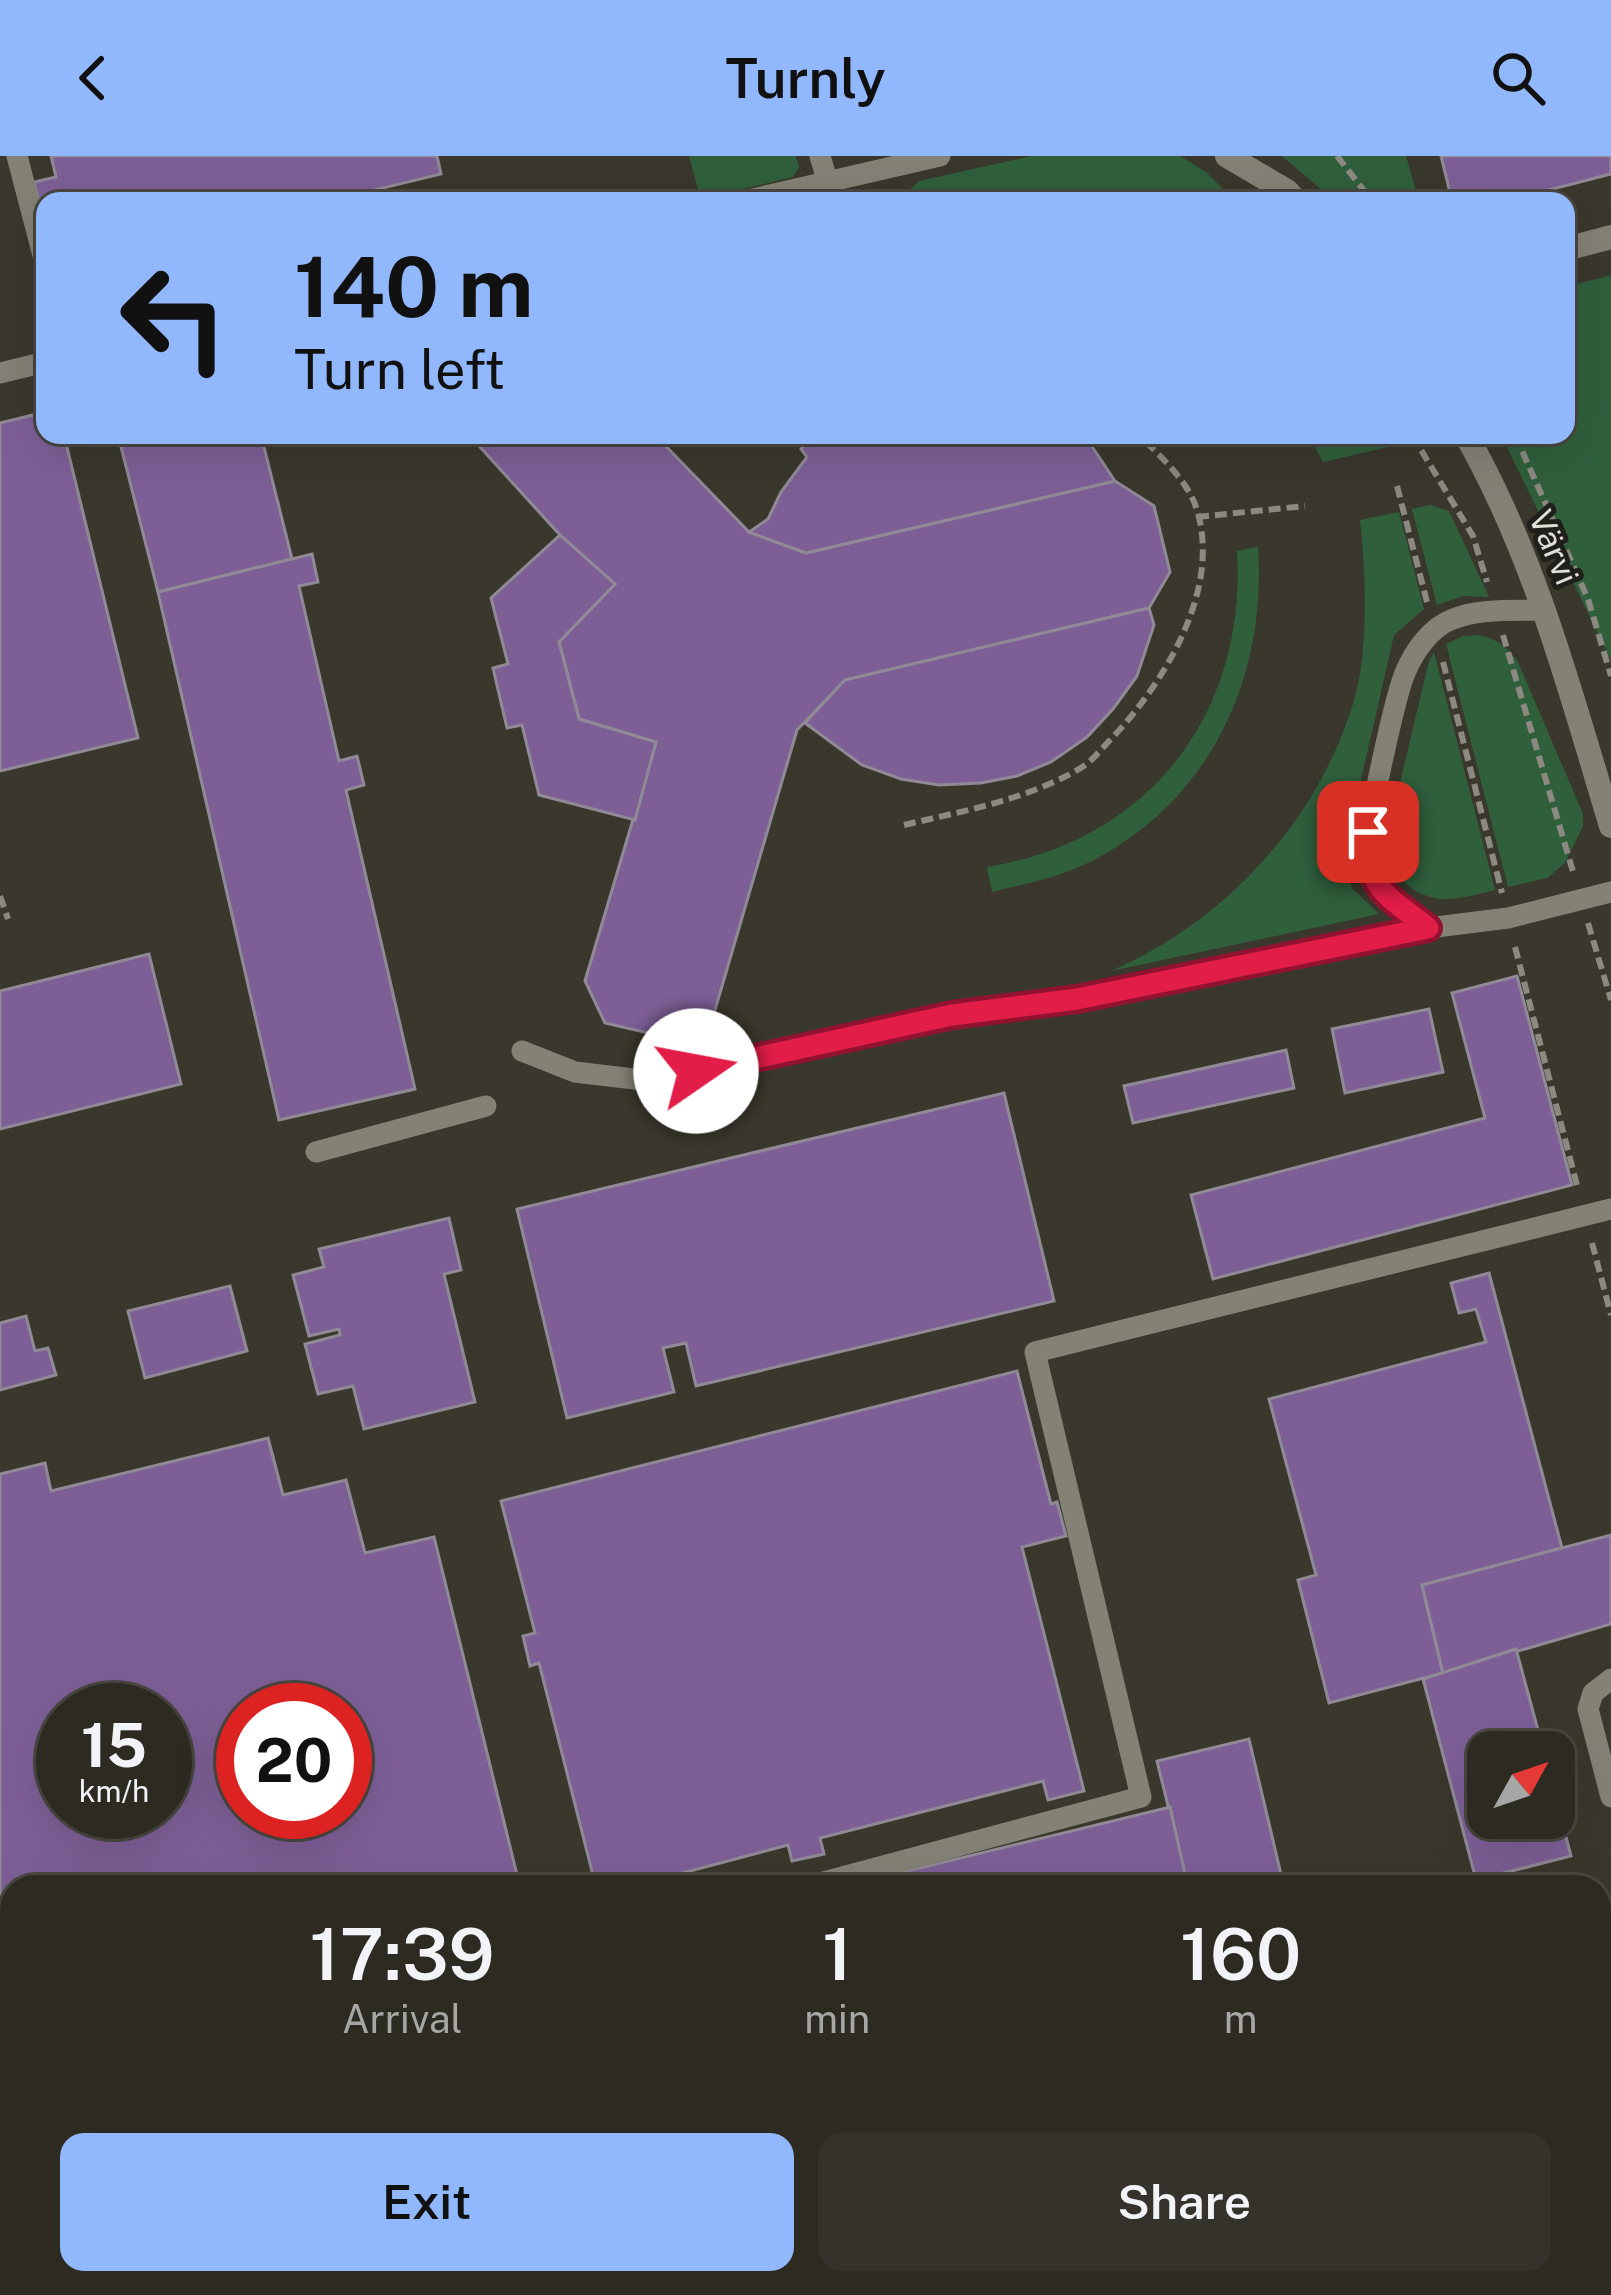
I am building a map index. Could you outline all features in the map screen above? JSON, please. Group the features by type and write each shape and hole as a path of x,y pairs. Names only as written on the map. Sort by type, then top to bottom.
{"street":[{"path":"1227,156 1287,192"},
{"path":"1575,247 1611,237"},
{"name":"Värvi","path":"1471,444 1545,610 1611,826"}],"lane":[{"path":"17,156 36,229"},
{"path":"820,156 827,180"},
{"path":"780,192 940,156"},
{"path":"0,373 36,364"},
{"path":"1428,928 1379,888 1366,861 1368,832 1405,674 1425,638 1452,619 1545,610"},
{"path":"522,1052 574,1072 651,1081 952,1015 1077,999 1428,928 1508,918 1611,892"},
{"path":"316,1151 486,1106"},
{"path":"850,1875 1141,1797 1035,1352 1611,1209"},
{"path":"1611,1679 1593,1693 1588,1709 1611,1797"}],"path":[{"path":"1337,156 1365,192"},
{"path":"904,825 1043,787 1084,767 1169,665 1186,630 1203,555 1196,505 1148,444"},
{"path":"1417,444 1473,536 1611,1000"},
{"path":"1519,444 1588,599 1611,676"},
{"path":"1197,518 1305,506"},
{"path":"0,896 8,919"}],"green space":[{"path":"689,156 796,156 799,167 793,177 731,192 698,190"},
{"path":"1032,156 1180,156 1226,192 910,192 919,181"},
{"path":"1282,156 1406,156 1416,192 1324,192"},
{"path":"1611,275 1611,660 1505,444 1575,444 1575,285"},
{"path":"1313,444 1402,444 1323,462"},
{"path":"1430,505 1449,511 1489,597 1463,596 1437,605 1412,509"},
{"path":"1399,512 1424,609 1394,635 1353,815 1348,873 1352,888 1379,914 1111,971 1192,925 1228,896 1290,828 1316,789 1353,704 1362,661 1365,613 1360,520"},
{"path":"1258,547 1252,643 1240,688 1198,770 1132,836 1090,862 992,892 987,867 1045,853 1096,830 1140,799 1176,760 1205,716 1225,665 1236,610 1237,551"},
{"path":"1478,635 1501,644 1518,662 1583,814 1583,826 1565,863 1547,878 1508,887 1446,644"},
{"path":"1434,652 1495,890 1454,899 1419,893 1395,874 1387,837"}],"building":[{"path":"51,156 437,156 441,174 366,192 36,192 34,182 56,177"},
{"path":"1441,156 1611,156 1611,174 1541,192 1450,192"},
{"path":"36,414 36,444 66,444 138,738 0,771 0,423"},
{"path":"120,444 263,444 292,559 158,592"},
{"path":"477,444 664,444 749,532 806,553 1115,481 1154,506 1170,572 1149,608 845,680 797,730 713,1017 674,1039 605,1023 585,981 656,742 579,719 559,642 615,584 560,535"},
{"path":"806,444 1090,444 1115,481 806,553 749,532 768,519 807,457 801,449"},
{"path":"560,535 615,584 559,642 579,719 656,742 635,820 539,795 522,725 507,728 493,668 508,664 491,598"},
{"path":"312,554 318,582 299,586 339,761 357,756 364,785 346,790 415,1089 279,1120 158,592"},
{"path":"1149,608 1154,625 1137,676 1113,709 1087,737 1051,762 1017,776 939,785 901,779 862,765 805,723 845,680"},
{"path":"149,954 181,1084 0,1129 0,991"},
{"path":"1517,976 1572,1185 1213,1279 1191,1195 1485,1118 1452,993"},
{"path":"1429,1009 1443,1072 1345,1093 1332,1029"},
{"path":"1286,1050 1294,1088 1133,1123 1124,1086"},
{"path":"1004,1093 1054,1301 696,1386 686,1343 663,1348 674,1392 567,1418 517,1209"},
{"path":"449,1218 461,1270 444,1274 475,1402 364,1429 353,1386 318,1394 305,1344 340,1335 339,1329 309,1336 293,1275 324,1267 319,1249"},
{"path":"1489,1273 1562,1548 1422,1585 1443,1673 1329,1703 1298,1580 1316,1575 1269,1399 1486,1342 1476,1309 1459,1313 1451,1283"},
{"path":"230,1286 247,1351 145,1378 128,1311"},
{"path":"26,1316 35,1351 48,1348 56,1375 0,1390 0,1323"},
{"path":"1017,1371 1051,1504 1057,1502 1066,1536 1022,1547 1084,1791 1048,1800 1043,1781 820,1838 824,1854 792,1861 788,1845 675,1875 593,1875 539,1663 530,1666 523,1636 535,1633 501,1501"},
{"path":"268,1438 283,1495 346,1480 365,1553 434,1537 517,1875 0,1875 0,1474 45,1463 51,1491"},
{"path":"1611,1535 1611,1624 1443,1673 1422,1585"},
{"path":"1516,1649 1538,1731 1467,1731 1467,1839 1566,1839 1571,1856 1496,1875 1475,1875 1423,1679"},
{"path":"1249,1739 1281,1875 1185,1875 1157,1761"},
{"path":"1170,1807 1185,1875 891,1875"}],"route":[{"path":"696,1071 952,1015 1077,999 1428,928 1379,888 1366,861 1368,832"}]}
